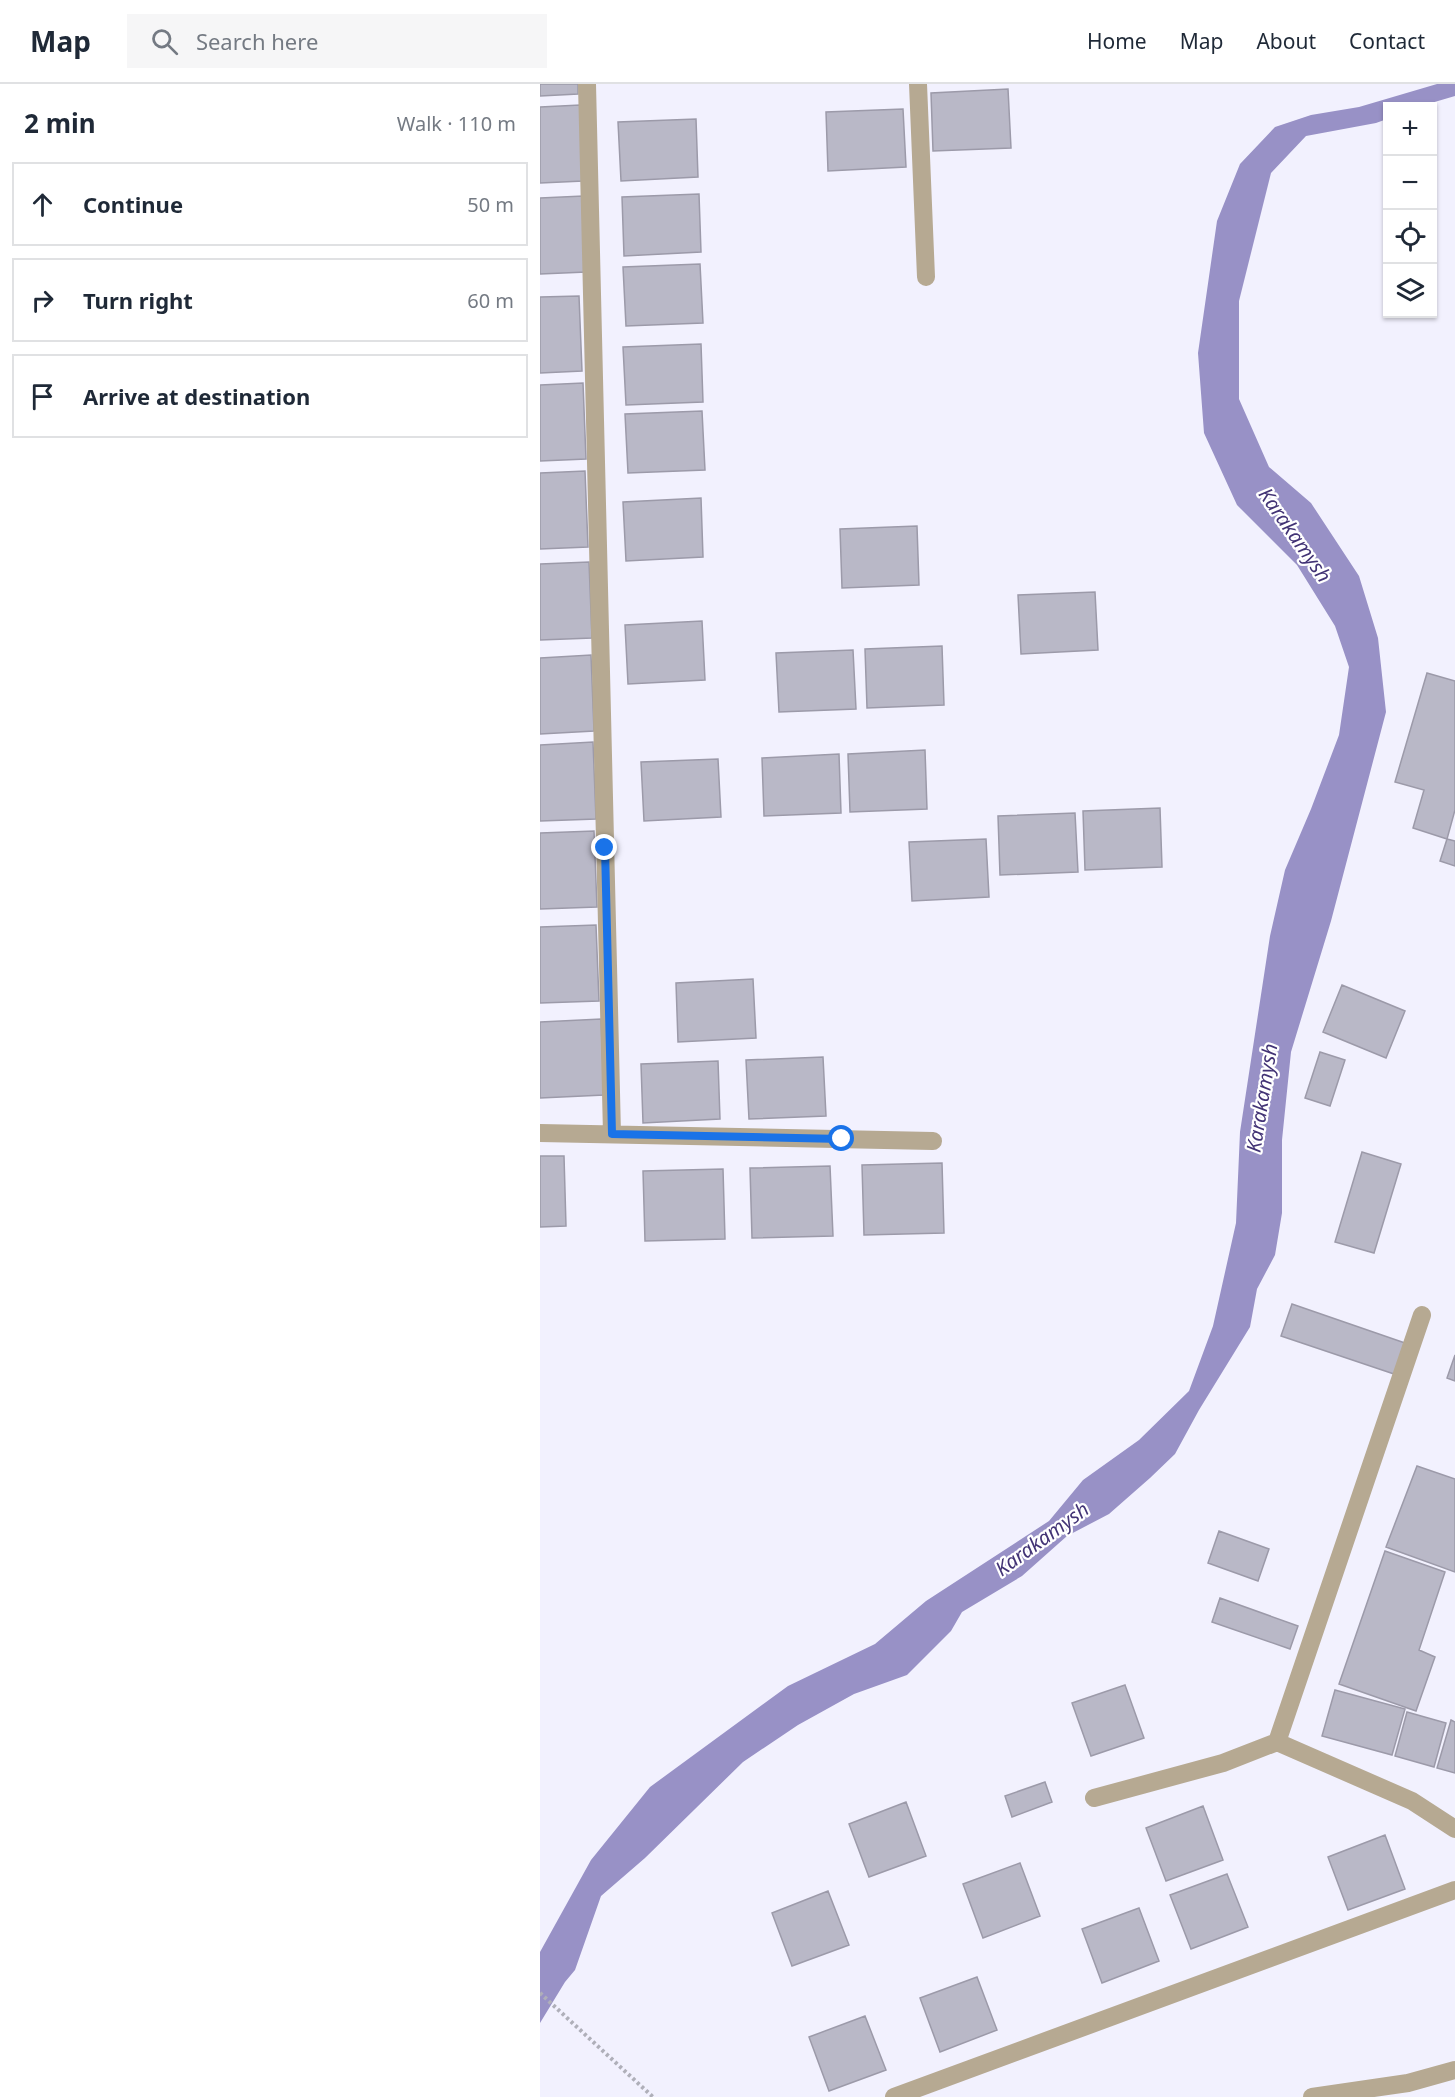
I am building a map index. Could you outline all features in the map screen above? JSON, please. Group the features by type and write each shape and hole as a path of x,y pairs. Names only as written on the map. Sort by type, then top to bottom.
{"street":[{"path":"587,84 612,1134"},
{"path":"918,84 926,277"},
{"path":"540,1133 933,1141"},
{"path":"1277,1742 1422,1315"},
{"path":"1094,1798 1223,1763 1277,1742 1412,1801 1455,1829"},
{"path":"894,2097 1455,1890"},
{"path":"1312,2097 1408,2083 1455,2070"}],"path":[{"path":"540,1993 653,2097"}],"water":[{"name":"Karakamysh","path":"1437,84 1455,84 1455,96 1435,102 1383,102 1383,120 1306,136 1271,173 1239,301 1239,399 1269,467 1311,503 1359,576 1378,638 1386,712 1331,921 1291,1052 1282,1140 1282,1213 1275,1255 1257,1289 1250,1327 1175,1454 1109,1514 1067,1536 1022,1576 962,1612 951,1631 907,1675 854,1694 798,1725 743,1762 645,1858 601,1896 575,1970 540,2023 540,1952 591,1860 650,1787 788,1686 875,1644 926,1601 1049,1521 1083,1480 1139,1440 1189,1391 1213,1326 1236,1223 1240,1132 1270,936 1285,870 1339,735 1349,667 1335,626 1297,565 1237,505 1204,433 1198,353 1217,221 1240,164 1275,127 1311,115 1359,107"}],"building":[{"path":"540,84 578,84 578,94 540,96"},
{"path":"1008,89 1011,148 933,151 931,93"},
{"path":"580,105 583,181 540,183 540,107"},
{"path":"903,109 906,167 828,171 826,112"},
{"path":"696,119 698,177 621,181 618,122"},
{"path":"699,194 701,252 624,256 622,197"},
{"path":"583,196 586,272 540,274 540,198"},
{"path":"700,264 703,323 626,326 623,267"},
{"path":"579,296 582,371 540,373 540,297"},
{"path":"701,344 703,402 626,405 623,347"},
{"path":"583,383 586,459 540,461 540,385"},
{"path":"702,411 705,470 628,473 625,414"},
{"path":"585,471 588,547 540,549 540,473"},
{"path":"701,498 703,557 626,561 623,502"},
{"path":"917,526 919,585 842,588 840,529"},
{"path":"589,562 592,638 540,640 540,564"},
{"path":"1095,592 1098,650 1021,654 1018,595"},
{"path":"702,621 705,680 628,684 625,625"},
{"path":"942,646 944,705 867,708 865,649"},
{"path":"853,650 856,709 779,712 776,653"},
{"path":"591,655 594,731 540,734 540,658"},
{"path":"1427,673 1455,681 1455,810 1447,839 1413,828 1424,790 1395,782"},
{"path":"593,742 596,819 540,821 540,745"},
{"path":"925,750 927,809 850,812 848,754"},
{"path":"839,754 841,813 764,816 762,758"},
{"path":"718,759 721,817 644,821 641,762"},
{"path":"1160,808 1162,867 1085,870 1083,811"},
{"path":"1075,813 1078,872 1000,875 998,816"},
{"path":"594,831 597,907 540,909 540,833"},
{"path":"986,839 989,897 912,901 909,842"},
{"path":"1447,839 1455,841 1455,866 1440,861"},
{"path":"596,925 599,1001 540,1003 540,927"},
{"path":"753,979 756,1038 678,1042 676,983"},
{"path":"1342,985 1405,1011 1386,1058 1323,1032"},
{"path":"601,1019 604,1095 540,1098 540,1022"},
{"path":"1320,1052 1345,1060 1330,1106 1305,1098"},
{"path":"823,1057 826,1116 749,1119 746,1060"},
{"path":"718,1061 720,1119 643,1123 641,1064"},
{"path":"1362,1152 1401,1164 1374,1253 1335,1242"},
{"path":"540,1156 564,1156 566,1226 540,1227"},
{"path":"942,1163 944,1233 864,1235 862,1165"},
{"path":"830,1166 833,1236 752,1238 750,1168"},
{"path":"723,1169 725,1239 645,1241 643,1171"},
{"path":"1292,1304 1405,1343 1394,1374 1281,1336"},
{"path":"1455,1355 1455,1381 1447,1378"},
{"path":"1417,1466 1455,1479 1455,1572 1386,1547"},
{"path":"1219,1531 1269,1549 1258,1581 1208,1563"},
{"path":"1385,1551 1445,1572 1419,1650 1435,1657 1416,1711 1339,1684"},
{"path":"1220,1598 1298,1626 1290,1649 1212,1622"},
{"path":"1125,1685 1144,1738 1091,1756 1072,1703"},
{"path":"1335,1690 1405,1709 1392,1755 1322,1736"},
{"path":"1407,1712 1446,1723 1434,1767 1395,1756"},
{"path":"1451,1720 1455,1722 1455,1773 1437,1768"},
{"path":"1045,1782 1052,1802 1012,1817 1005,1796"},
{"path":"906,1802 926,1856 869,1877 849,1824"},
{"path":"1203,1806 1223,1860 1166,1881 1146,1828"},
{"path":"1385,1835 1405,1889 1348,1910 1328,1857"},
{"path":"1020,1863 1040,1916 983,1938 963,1884"},
{"path":"1227,1874 1248,1927 1191,1949 1170,1895"},
{"path":"828,1891 849,1945 792,1966 772,1913"},
{"path":"1139,1908 1159,1961 1102,1983 1082,1929"},
{"path":"977,1977 997,2030 940,2052 920,1998"},
{"path":"865,2016 886,2070 829,2091 809,2037"}],"route":[{"path":"605,848 612,1134 842,1139"}]}
